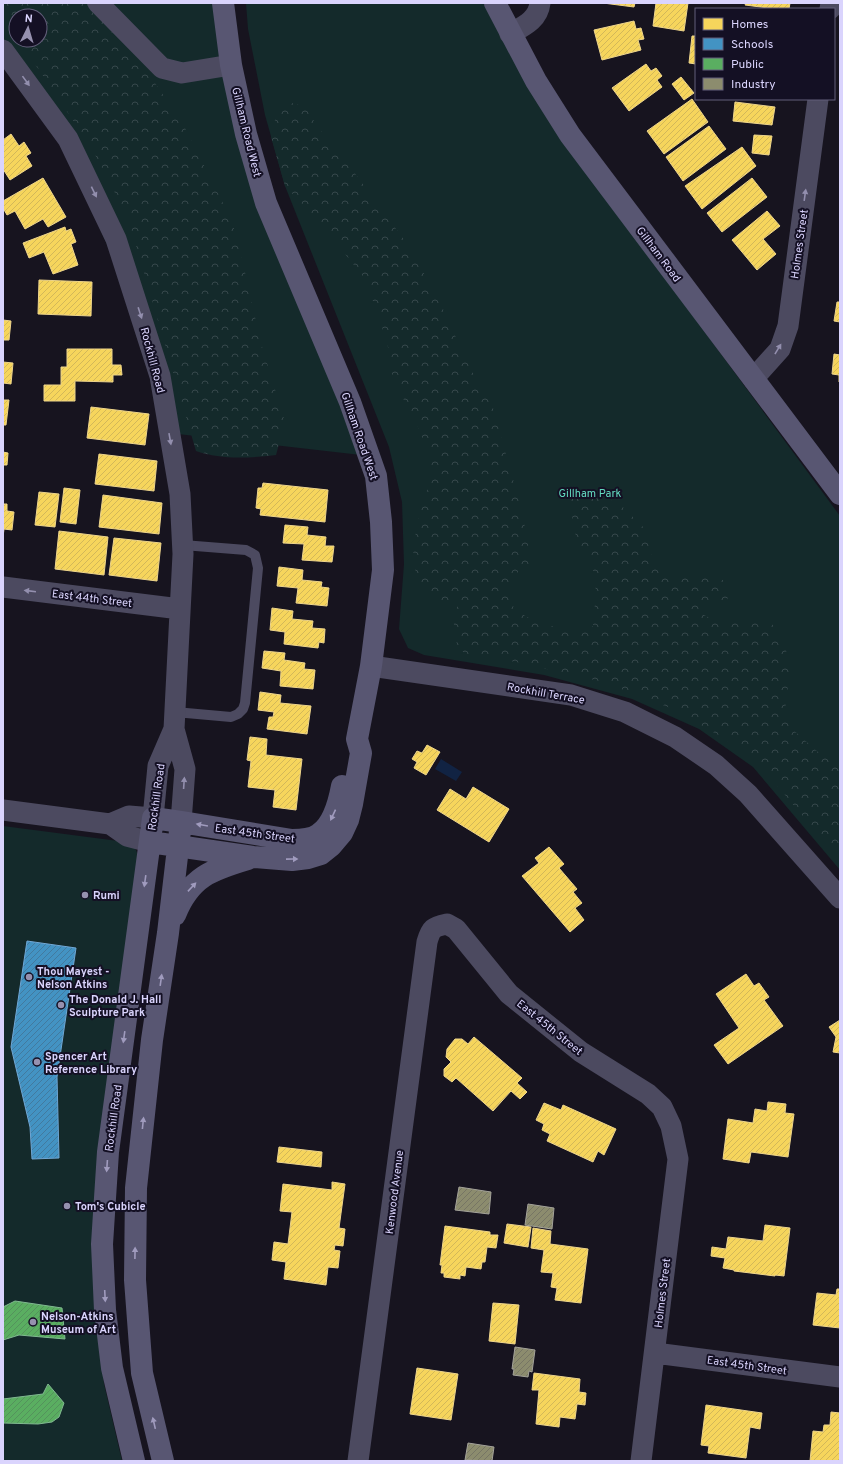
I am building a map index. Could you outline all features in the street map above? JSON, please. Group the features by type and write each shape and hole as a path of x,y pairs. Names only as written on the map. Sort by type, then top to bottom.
{"main road":[{"name":"Gillham Road West","path":"223,3 231,65 246,134 266,203 350,402 376,476 381,522 383,570 371,666 357,739 361,753 348,820 342,833 331,846 321,854 308,858 292,860 253,857"},
{"name":"Gillham Road","path":"495,3 536,81 570,135 840,494"},
{"name":"East 45th Street","path":"153,818 292,840 308,839 319,834 328,825 339,801 348,751 357,739"},
{"name":"Rockhill Road","path":"134,1461 112,1368 105,1310 102,1244 108,1152 153,818"},
{"name":"Rockhill Road","path":"163,1461 142,1373 135,1280 136,1188 152,1040 168,933 181,822"},
{"path":"150,842 253,857"},
{"path":"168,933 178,906 192,885 218,868 253,857"}],"street":[{"path":"98,3 162,68 182,74 231,65"},
{"path":"510,34 529,24 539,11 540,3"},
{"name":"Rockhill Road","path":"3,50 68,139 116,238 160,376 180,494 183,545 174,720 185,769 181,822"},
{"name":"Holmes Street","path":"753,379 780,349 788,326 818,100"},
{"name":"East 44th Street","path":"3,587 180,609"},
{"name":"Rockhill Terrace","path":"371,666 571,695 625,712 675,736 716,765 748,794 840,898"},
{"name":"Rockhill Road","path":"153,818 158,766 174,720"},
{"path":"3,810 110,824 127,836 150,842"},
{"name":"East 45th Street","path":"110,824 129,816 153,818"},
{"name":"East 45th Street","path":"435,926 447,924 456,929 509,994 581,1052 648,1094 662,1107 672,1126"},
{"name":"Kenwood Avenue","path":"358,1461 426,942 430,932 435,926"},
{"name":"Holmes Street","path":"641,1461 678,1159 672,1126"},
{"name":"East 45th Street","path":"654,1353 840,1377"}],"lane":[{"path":"174,720 231,716 238,714 243,710 258,568 255,555 246,550 183,545"}],"green space":[{"path":"3,3 213,3 227,85 361,455 178,434 172,393 33,76 10,48 48,48 48,8 8,8 8,45 3,39"},
{"path":"3,3 87,3 151,77 184,126 232,221 260,340 285,422 276,455 226,457 196,451 128,218 91,147 37,67 21,48 48,48 48,8 8,8 8,19"},
{"name":"Gillham Park","path":"246,3 484,3 543,112 840,516 840,870 753,767 699,729 632,699 544,675 424,655 408,648 399,629 404,564 402,502 389,447 285,186 265,115 248,29"},
{"path":"293,103 307,108 315,123 354,172 405,241 437,296 470,368 493,408 518,497 531,562 517,573 508,584 511,603 523,615 543,623 582,633 593,626 596,591 592,562 577,542 569,501 581,492 598,493 624,508 644,528 652,557 663,570 676,577 691,574 703,574 727,582 729,595 726,602 706,604 701,613 711,619 772,624 784,641 790,669 785,711 791,728 819,753 840,763 840,860 763,769 725,739 673,709 603,682 516,662 465,654 457,645 453,618 458,605 442,602 425,595 416,576 413,549 422,503 431,481 430,457 416,422 393,380 388,347 377,311 362,275 321,224 285,186 271,137 275,120 282,108"},
{"name":"The Donald J. Hall Sculpture Park","path":"3,826 126,842 134,847 138,856 95,1294 104,1384 122,1461 3,1461"}],"water":[{"path":"441,759 462,772 456,781 435,769"}],"building: Homes":[{"path":"603,3 635,3 634,7"},
{"path":"656,3 688,3 684,31 653,26"},
{"path":"746,3 790,3 789,8 768,8 745,5"},
{"path":"634,21 636,29 641,28 644,39 638,40 641,50 602,60 594,30"},
{"path":"692,36 695,36 695,64 689,63"},
{"path":"646,64 651,71 656,68 662,76 657,80 662,87 629,111 612,88"},
{"path":"681,77 694,93 684,100 672,84"},
{"path":"692,99 708,122 664,154 647,131"},
{"path":"735,102 775,107 772,125 733,121"},
{"path":"709,126 726,149 683,181 666,157"},
{"path":"11,134 19,146 24,142 31,153 26,156 32,166 10,180 3,169 3,140"},
{"path":"754,135 772,136 769,155 752,153"},
{"path":"742,147 756,166 702,209 685,186"},
{"path":"43,178 66,217 48,227 43,219 25,229 15,211 7,215 3,208 3,201"},
{"path":"752,178 767,197 722,232 707,213"},
{"path":"767,211 780,226 763,239 776,254 757,270 732,240"},
{"path":"65,227 66,231 71,229 76,242 71,244 78,265 53,274 44,252 29,258 23,243"},
{"path":"39,280 92,282 91,316 38,314"},
{"path":"837,302 840,302 840,322 834,321"},
{"path":"3,320 11,321 9,340 3,340"},
{"path":"67,349 112,349 112,365 121,365 122,375 113,375 113,382 75,381 75,401 44,401 44,385 61,385 61,367 67,367"},
{"path":"834,354 840,355 840,382 839,375 832,374"},
{"path":"3,362 13,363 11,384 3,383"},
{"path":"3,400 9,400 6,425 3,425"},
{"path":"91,407 149,414 145,445 87,438"},
{"path":"3,452 8,453 7,465 3,465"},
{"path":"99,454 157,461 154,491 95,484"},
{"path":"263,483 328,490 325,522 260,515 261,509 256,508 258,488 262,488"},
{"path":"64,488 80,490 76,524 60,522"},
{"path":"39,492 59,494 55,527 35,525"},
{"path":"103,495 162,503 159,534 99,527"},
{"path":"3,504 7,504 7,511 14,512 12,530 4,529 3,537"},
{"path":"285,525 308,527 307,535 326,537 325,546 334,546 332,562 302,560 304,544 283,543"},
{"path":"59,531 108,537 104,575 55,569"},
{"path":"114,538 161,543 157,581 109,575"},
{"path":"279,567 303,570 302,580 322,582 321,587 329,588 327,606 296,603 298,588 277,586"},
{"path":"272,608 293,611 292,619 313,621 312,628 325,629 324,643 319,642 318,648 284,644 285,632 270,630"},
{"path":"264,651 285,653 284,660 305,663 304,669 315,670 313,689 280,686 281,671 262,668"},
{"path":"260,692 281,695 280,703 311,706 307,734 267,729 269,717 273,717 274,712 258,710"},
{"path":"250,737 267,739 266,755 302,759 296,810 273,807 275,790 248,787 251,761 247,760"},
{"path":"427,745 440,752 426,775 414,768 417,762 412,759 417,751 422,753"},
{"path":"473,787 509,809 489,842 437,810 450,789 466,799"},
{"path":"549,847 564,864 559,868 577,889 573,892 582,903 575,908 584,920 570,932 522,876 539,863 535,858"},
{"path":"746,974 754,986 759,983 769,997 764,1000 783,1026 728,1064 714,1045 739,1028 716,994"},
{"path":"840,1020 840,1053 833,1052 836,1037 829,1027"},
{"path":"474,1037 522,1078 517,1083 527,1092 520,1099 511,1091 493,1111 456,1078 452,1082 444,1076 444,1069 451,1062 446,1057 447,1049 455,1039 462,1039 468,1044"},
{"path":"768,1102 786,1104 785,1113 794,1114 788,1157 751,1152 749,1163 723,1159 728,1119 753,1123 755,1109 767,1111"},
{"path":"544,1103 561,1110 563,1105 616,1129 604,1155 598,1151 593,1162 547,1141 550,1134 542,1130 544,1124 536,1120"},
{"path":"279,1147 322,1152 321,1167 277,1162"},
{"path":"332,1182 345,1184 339,1228 345,1229 343,1246 335,1245 334,1250 340,1251 338,1268 328,1267 326,1285 284,1279 286,1262 272,1260 274,1242 288,1244 292,1212 280,1211 283,1184 332,1190"},
{"path":"507,1224 531,1227 528,1247 504,1243"},
{"path":"765,1225 790,1228 784,1276 734,1271 723,1268 725,1258 711,1256 712,1247 726,1249 728,1237 763,1241"},
{"path":"445,1226 490,1232 490,1235 498,1235 496,1248 487,1247 485,1262 482,1262 481,1269 466,1267 465,1276 460,1275 460,1279 444,1277 444,1273 441,1273 442,1265 440,1265"},
{"path":"533,1228 551,1231 550,1244 588,1249 581,1303 555,1300 557,1288 551,1287 553,1273 541,1272 544,1250 531,1248"},
{"path":"837,1289 840,1289 840,1328 813,1325 817,1293 836,1295"},
{"path":"493,1303 519,1305 515,1344 489,1341"},
{"path":"417,1368 458,1374 451,1420 410,1414"},
{"path":"534,1373 580,1379 579,1392 586,1393 585,1405 577,1404 575,1419 560,1417 559,1427 536,1424 539,1390 532,1390"},
{"path":"706,1405 762,1413 760,1429 750,1427 746,1458 708,1453 709,1446 701,1445"},
{"path":"831,1412 840,1413 840,1461 810,1461 813,1431 823,1432 824,1425 830,1425"}],"building: Schools":[{"name":"Spencer Art Reference Library","path":"27,941 76,948 57,1077 59,1158 32,1159 30,1127 11,1047"}],"building: Public":[{"name":"Nelson-Atkins Museum of Art","path":"15,1301 62,1308 65,1339 19,1335 3,1340 3,1307"},
{"path":"48,1384 64,1403 59,1417 52,1422 38,1424 3,1423 3,1399 43,1394"}],"building: Industry":[{"path":"459,1187 491,1192 489,1214 455,1210"},
{"path":"528,1204 554,1208 552,1229 525,1225"},
{"path":"515,1347 535,1350 532,1372 529,1371 528,1377 513,1375 514,1369 512,1369"},
{"path":"468,1443 494,1447 492,1461 465,1460"}],"place":[{"name":"Rumi","path":"85,895"},
{"name":"Thou Mayest - Nelson Atkins","path":"29,977"},
{"name":"The Donald J. Hall Sculpture Park","path":"61,1005"},
{"name":"Spencer Art Reference Library","path":"37,1062"},
{"name":"Tom's Cubicle","path":"67,1206"},
{"name":"Nelson-Atkins Museum of Art","path":"33,1322"}]}
